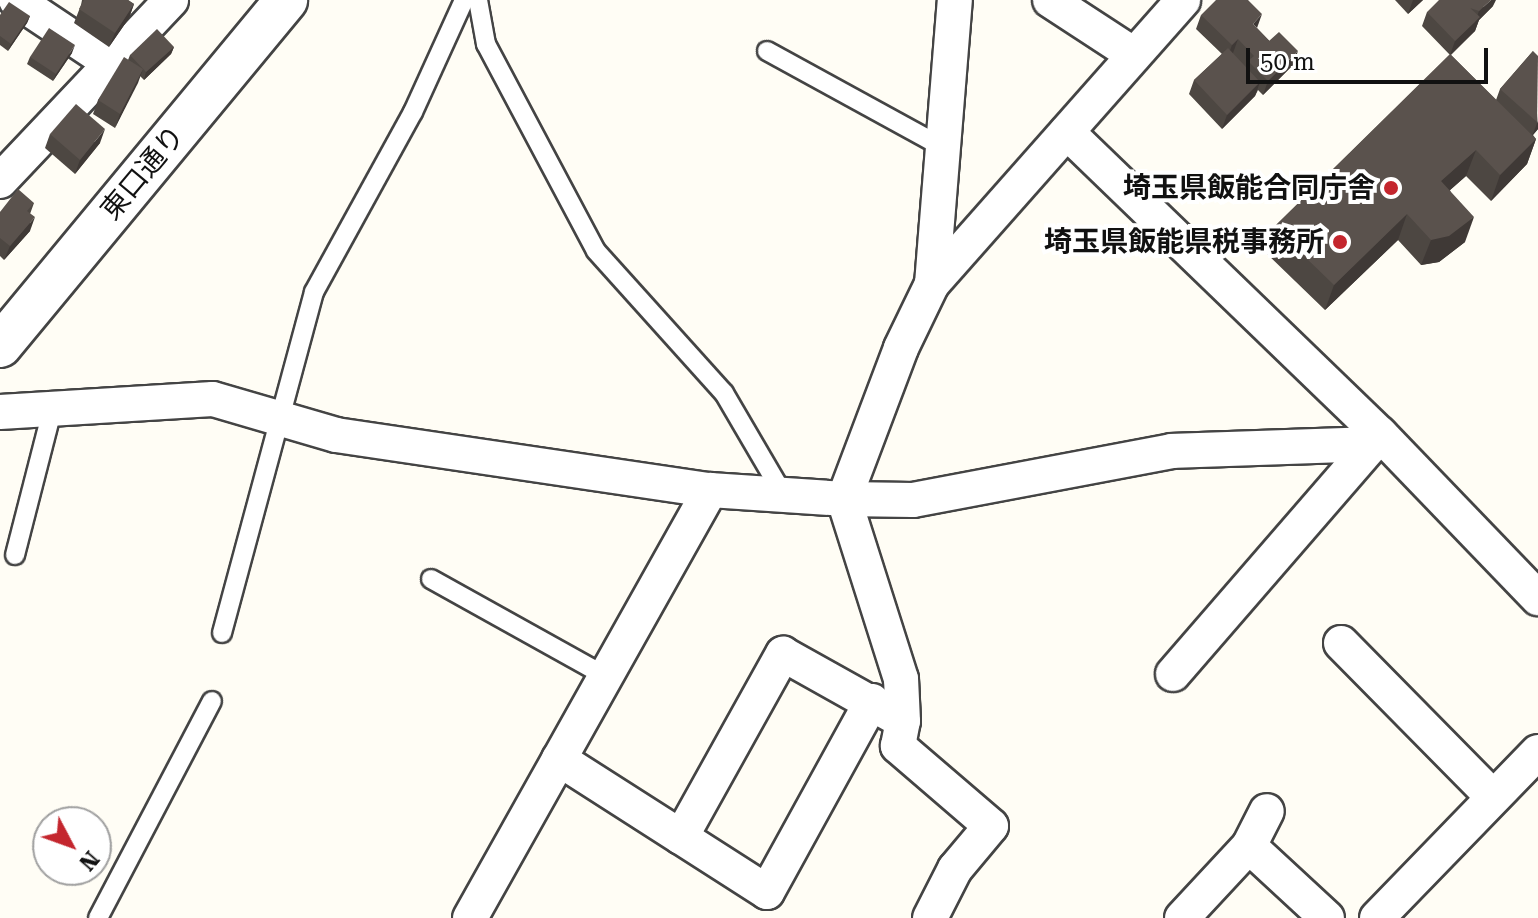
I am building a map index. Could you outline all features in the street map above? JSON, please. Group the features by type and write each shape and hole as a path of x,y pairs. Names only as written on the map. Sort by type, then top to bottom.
{"street":[{"path":"16,0 109,62"},
{"path":"0,181 109,62 171,0"},
{"name":"東口通り","path":"0,346 286,0"},
{"path":"932,284 955,0"},
{"path":"1050,0 1134,55"},
{"path":"930,918 955,869 991,826 898,746 903,721 901,679 844,499 901,348 932,284 1183,0"},
{"path":"1067,132 1538,598"},
{"path":"0,412 213,399 336,435 710,490 844,499 913,500 1172,451 1376,439"},
{"path":"1173,674 1376,439"},
{"path":"470,918 710,490"},
{"path":"1341,643 1491,795"},
{"path":"681,837 783,654 903,721"},
{"path":"559,759 767,892 872,701"},
{"path":"1377,918 1491,795 1538,752"},
{"path":"1182,918 1249,846 1267,811"},
{"path":"1249,846 1327,918"}],"lane":[{"path":"222,633 277,419 314,292 413,112 464,0"},
{"path":"478,0 486,44 596,251 724,393 783,494"},
{"path":"767,51 942,147"},
{"path":"15,555 53,407"},
{"path":"431,579 605,676"},
{"path":"98,918 212,701"}],"building":[{"path":"84,0 128,0 134,4 115,33 79,9"},
{"path":"1216,0 1248,0 1262,14 1253,24 1269,41 1279,32 1298,51 1268,81 1248,61 1254,56 1238,39 1232,45 1201,15"},
{"path":"1439,0 1491,0 1479,11 1470,8 1480,17 1455,41 1427,12"},
{"path":"9,2 30,16 11,44 0,36 0,15"},
{"path":"49,28 75,45 56,74 30,57"},
{"path":"157,29 174,47 146,72 130,55"},
{"path":"1228,48 1260,82 1227,115 1194,80"},
{"path":"1533,51 1538,56 1537,122 1500,89"},
{"name":"埼玉県飯能合同庁舎","path":"1450,54 1536,139 1500,175 1476,150 1441,181 1474,217 1449,236 1431,240 1407,214 1334,285 1274,227"},
{"path":"124,57 143,69 120,114 98,100"},
{"path":"76,104 105,129 80,160 50,134"},
{"path":"18,189 34,203 27,211 35,217 10,246 0,238 0,212"}],"place":[{"name":"埼玉県飯能合同庁舎","path":"1391,188"},
{"name":"埼玉県飯能県税事務所","path":"1340,242"}]}
